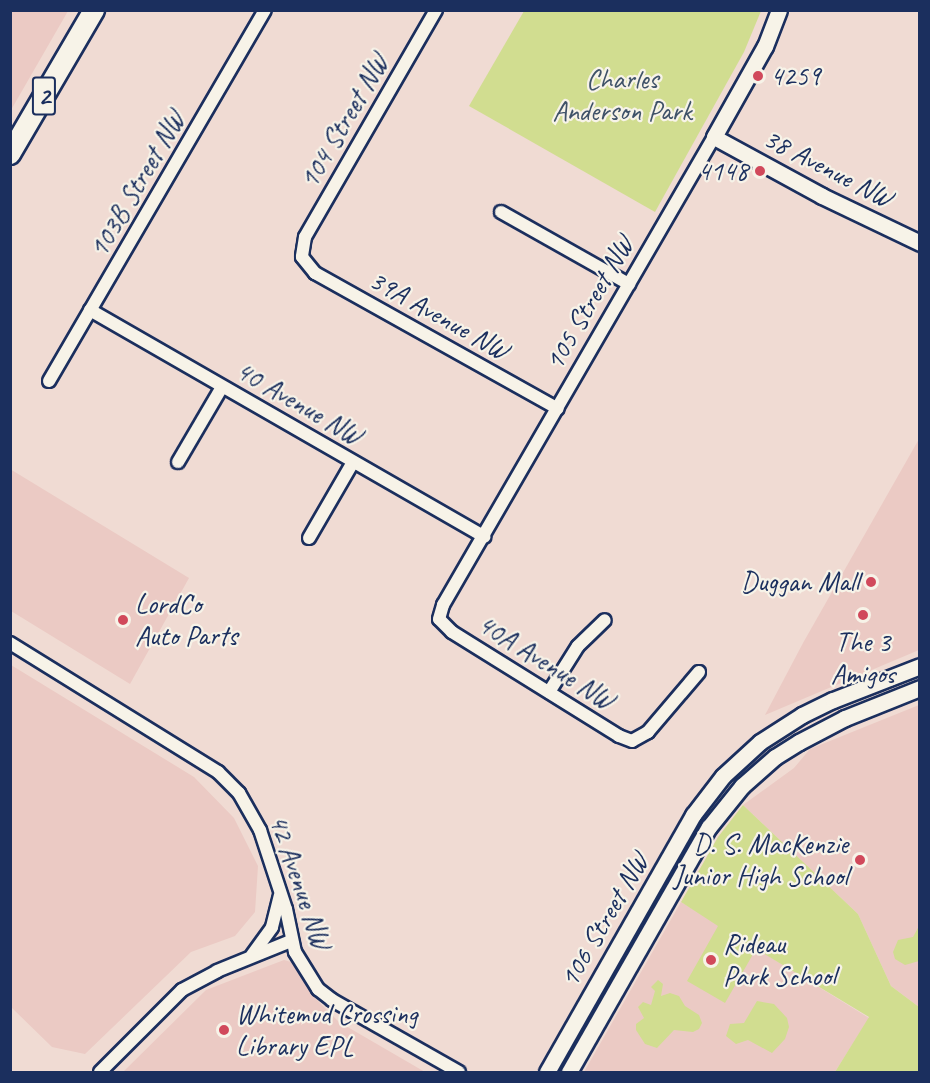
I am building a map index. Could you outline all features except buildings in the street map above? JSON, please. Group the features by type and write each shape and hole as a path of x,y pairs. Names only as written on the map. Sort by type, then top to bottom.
{"highway":[{"name":"2","path":"10,154 94,10"}],"street":[{"name":"103B Street NW","path":"49,381 265,10"},
{"name":"104 Street NW","path":"302,257 305,237 436,10"},
{"name":"105 Street NW","path":"439,619 443,605 558,409 765,46 779,10"},
{"name":"38 Avenue NW","path":"714,137 822,196 920,243"},
{"path":"501,212 628,285"},
{"name":"39A Avenue NW","path":"302,257 315,273 558,409"},
{"name":"40 Avenue NW","path":"90,310 484,537"},
{"path":"178,462 222,387"},
{"path":"309,538 353,462"},
{"name":"40A Avenue NW","path":"439,619 452,632 619,736 632,741 648,732 699,672"},
{"path":"549,692 578,646 605,620"},
{"name":"42 Avenue NW","path":"10,643 218,772 238,793 266,843 290,925 291,941 318,989 332,1000 459,1072"},
{"name":"106 Street NW","path":"547,1072 693,815 723,776 760,742 802,715 833,700 920,666"},
{"name":"106 Street NW","path":"570,1072 709,827 742,786 775,757 799,742 845,718 920,688"},
{"path":"249,957 261,946 272,927 279,908 280,889"},
{"path":"100,1072 182,990 207,975 291,941"}],"shaded area":[{"path":"10,11 68,11 11,110"},
{"name":"Duggan Mall","path":"919,439 919,650 765,715 803,643"},
{"path":"10,469 189,578 130,684 11,611"},
{"path":"11,665 194,777 234,818 258,866 255,912 235,936 191,952 85,1054 52,1047 11,1007"},
{"name":"D. S. MacKenzie Junior High School","path":"919,705 919,1007 891,986 858,914 743,805 794,768 810,749"},
{"name":"Rideau Park School","path":"681,902 869,1018 835,1072 584,1072"},
{"path":"284,960 291,962 314,997 339,1022 425,1072 123,1072 206,990"}],"green space":[{"name":"Charles Anderson Park","path":"524,11 761,11 744,52 655,212 469,106"},
{"path":"743,805 858,914 891,986 919,1007 919,1072 835,1072 869,1017 756,949 725,1003 687,981 718,926 681,902 718,837"},
{"path":"919,926 919,961 905,965 895,959 893,952 898,940 913,937"},
{"path":"658,980 663,984 661,996 670,993 679,996 685,1006 699,1015 702,1023 699,1029 693,1032 674,1030 657,1048 645,1044 636,1030 636,1024 644,1018 638,1007 643,1002 651,1005 655,991 651,987"},
{"path":"757,1001 774,1004 787,1018 789,1027 785,1039 772,1053 748,1040 736,1044 726,1036 730,1024 744,1023"}],"place":[{"name":"4259","path":"758,76"},
{"name":"4148","path":"760,171"},
{"name":"Duggan Mall","path":"871,582"},
{"name":"The 3 Amigos","path":"863,615"},
{"name":"LordCo Auto Parts","path":"123,620"},
{"name":"D. S. MacKenzie Junior High School","path":"860,860"},
{"name":"Rideau Park School","path":"711,960"},
{"name":"Whitemud Crossing Library EPL","path":"224,1030"}]}
